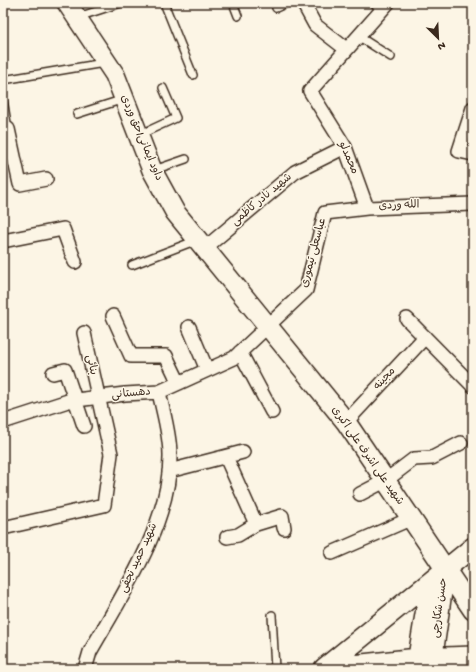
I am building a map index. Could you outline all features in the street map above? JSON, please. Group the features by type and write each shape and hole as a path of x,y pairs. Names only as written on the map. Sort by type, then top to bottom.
{"street":[{"path":"303,3 315,25 346,50 381,6"},
{"name":"داود ایمانی/حق وردی","path":"72,10 115,76 152,170 175,212 267,326"},
{"name":"محمدلو","path":"346,50 310,91 345,147 367,208"},
{"path":"473,108 459,150 473,154"},
{"path":"5,129 20,184 46,179"},
{"name":"شهید نادر کاظمی","path":"201,245 295,172 345,147"},
{"name":"الله وردی","path":"325,213 367,208 473,204"},
{"name":"عباسعلی تیموری","path":"267,326 306,290 325,213"},
{"path":"3,241 63,229 75,262"},
{"path":"113,316 131,356 166,356 179,383"},
{"path":"407,319 473,386"},
{"name":"دهستانی","path":"3,422 76,400 159,392 234,358 267,326"},
{"name":"شهید علی اشرف علی اکبری","path":"267,326 346,422 445,571 473,610"},
{"path":"189,327 207,370"},
{"name":"بنائی","path":"3,528 104,505 111,454 84,333"},
{"name":"مجینه","path":"346,422 425,337"},
{"path":"240,352 272,412"},
{"path":"53,373 65,370 84,426"},
{"name":"شهید حمید نجفی","path":"86,669 90,652 155,531 169,480 170,453 159,392"},
{"path":"360,494 385,481 414,459 432,458 461,443"},
{"path":"169,471 243,452"},
{"path":"226,457 256,524"},
{"path":"227,537 238,535 256,524 282,516 284,528"},
{"path":"332,553 410,519"},
{"name":"حسن شکارچی","path":"425,663 445,571 473,547"},
{"path":"319,668 445,571"},
{"name":"حسن شکارچی","path":"425,663 430,584"},
{"path":"319,668 425,663 473,656"}],"lane":[{"path":"72,10 121,3"},
{"path":"164,3 193,75"},
{"path":"233,3 238,16"},
{"path":"276,8 287,3"},
{"path":"358,36 391,57"},
{"path":"3,80 106,62"},
{"path":"139,135 176,118 164,88"},
{"path":"3,99 5,129"},
{"path":"77,114 124,99"},
{"path":"152,170 186,159"},
{"path":"132,265 201,245"},
{"path":"272,615 275,669"}]}
